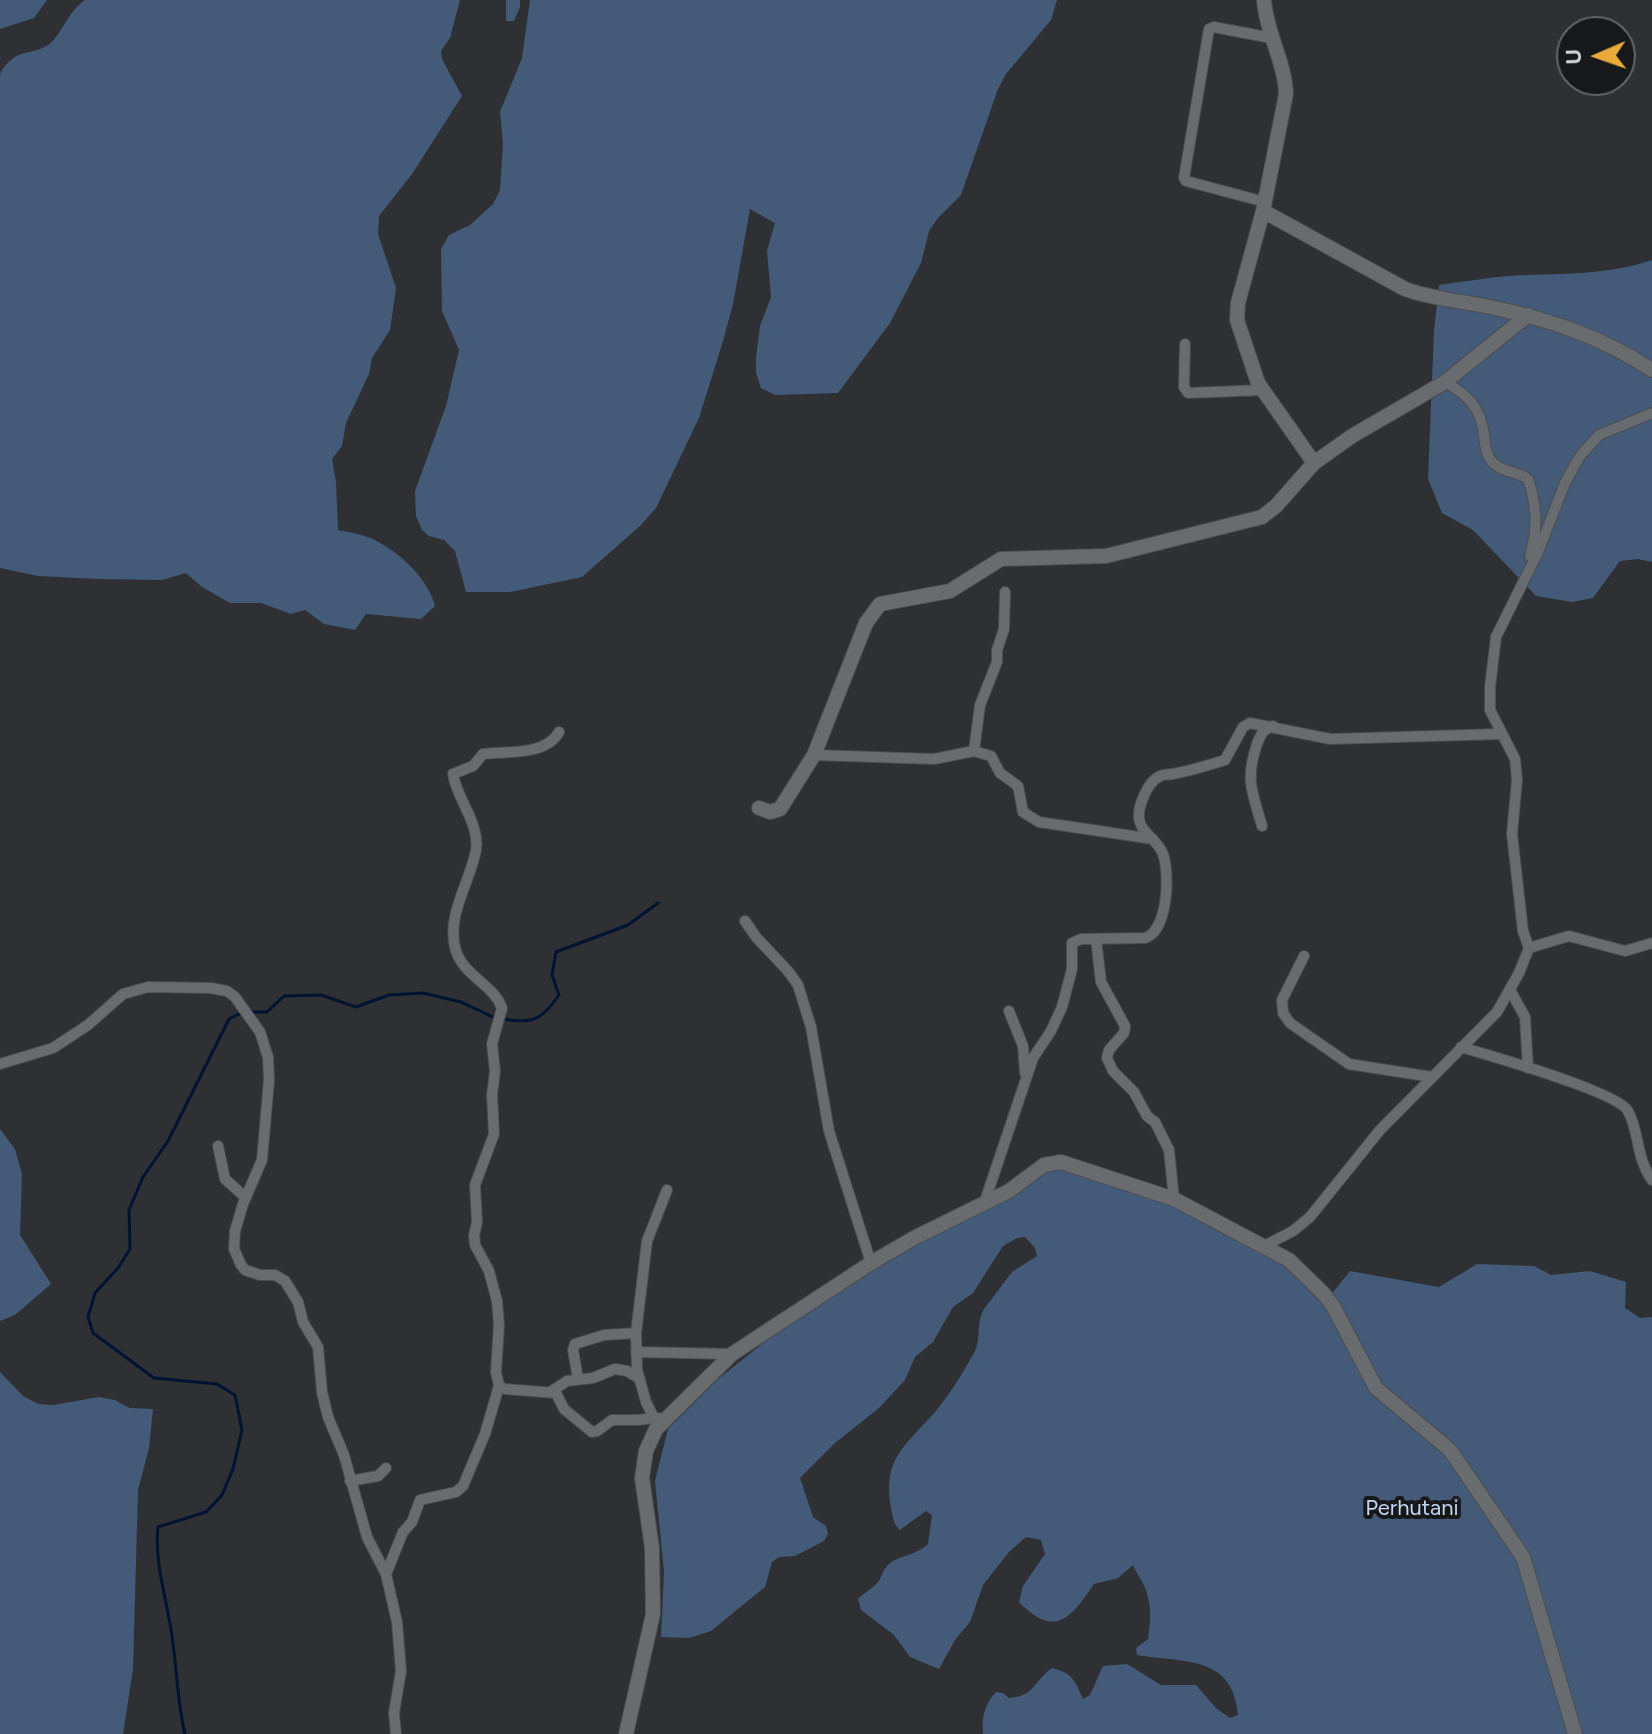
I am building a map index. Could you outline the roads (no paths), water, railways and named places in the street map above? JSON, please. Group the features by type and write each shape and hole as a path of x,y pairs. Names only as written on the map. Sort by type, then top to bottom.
{"street":[{"path":"1264,0 1286,94 1264,207 1237,312 1239,328 1263,390 1314,463"},
{"path":"1271,38 1214,27 1209,29 1184,178 1264,207 1405,289 1528,315 1575,329 1652,370"},
{"path":"759,808 770,812 780,809 814,755 866,623 880,604 950,591 1001,559 1106,556 1262,517 1276,506 1314,463 1352,436 1445,382 1528,315"},
{"path":"1185,344 1184,387 1188,393 1263,390"},
{"path":"1445,382 1477,407 1485,447 1493,463 1528,479 1537,508 1535,539 1526,577"},
{"path":"1264,1246 1293,1231 1317,1209 1368,1144 1497,1012 1510,990 1529,948 1523,931 1512,834 1516,764 1490,710 1496,637 1526,577 1565,483 1585,448 1599,435 1652,413"},
{"path":"974,751 980,705 997,662 997,650 1004,629 1005,592"},
{"path":"984,1204 1033,1058 1062,1007 1072,969 1072,943 1081,939 1145,938 1155,934 1158,929 1165,898 1163,854 1139,819 1144,792 1153,781 1160,776 1225,760 1246,724 1273,726 1330,739 1501,734"},
{"path":"1262,826 1249,770 1261,734 1273,726"},
{"path":"386,1574 420,1500 456,1492 463,1486 485,1434 499,1386 496,1372 497,1301 489,1271 475,1245 474,1236 477,1222 475,1185 494,1134 492,1095 495,1064 492,1044 500,1019 500,1002 466,969 456,949 456,916 477,845 453,774 473,766 483,754 546,746 559,732"},
{"path":"814,755 934,759 974,751 991,756 1000,773 1018,786 1023,812 1039,822 1153,839"},
{"path":"745,921 798,985 811,1027 826,1123 871,1263"},
{"path":"1529,948 1569,936 1625,951 1652,943"},
{"path":"1096,939 1101,982 1125,1026 1124,1033 1109,1050 1107,1058 1116,1076 1134,1092 1147,1116 1155,1122 1169,1150 1174,1199"},
{"path":"1304,956 1282,1000 1283,1013 1290,1023 1349,1064 1432,1077"},
{"path":"0,1064 53,1048 88,1025 123,994 137,989 158,986 227,991 253,1021 265,1045 269,1080 262,1160 252,1188 245,1197 233,1240 236,1258 251,1273 281,1278 298,1302 303,1322 318,1347 325,1403 344,1455 367,1537 386,1574 397,1622 401,1659 394,1713 396,1734"},
{"path":"1510,990 1525,1017 1528,1068"},
{"path":"1009,1011 1023,1046 1026,1079"},
{"path":"1461,1047 1615,1100 1629,1112 1639,1155 1652,1180"},
{"path":"218,1146 225,1179 245,1197"},
{"path":"626,1734 653,1614 652,1548 643,1496 643,1465 659,1418 732,1354 871,1263 984,1204 1052,1162 1082,1167 1174,1199 1264,1246 1300,1269 1323,1293 1376,1388 1450,1450 1515,1545 1529,1571 1575,1734"},
{"path":"659,1418 646,1402 636,1352 636,1333 647,1241 667,1190"},
{"path":"578,1379 573,1350 575,1344 604,1335 636,1333"},
{"path":"636,1352 732,1354"},
{"path":"552,1391 563,1383 593,1378 615,1369 627,1371 640,1379"},
{"path":"499,1386 505,1389 552,1391 558,1394 568,1413 592,1432 612,1420 659,1418"},
{"path":"350,1481 378,1476 386,1468"}],"waterway":[{"path":"503,1019 522,1021 536,1018 553,1003 559,995 552,975 556,952 628,925 658,903"},
{"path":"250,1012 267,1012 284,996 321,995 356,1007 389,995 423,993 461,1002 495,1018"},
{"path":"185,1734 159,1567 158,1527 206,1512 222,1495 233,1469 242,1430 235,1395 217,1384 154,1378 93,1333 88,1317 95,1293 118,1268 130,1249 129,1210 143,1177 168,1141 229,1019 243,1012"}],"park label":[{"name":"Perhutani","path":"1412,1509"}]}
